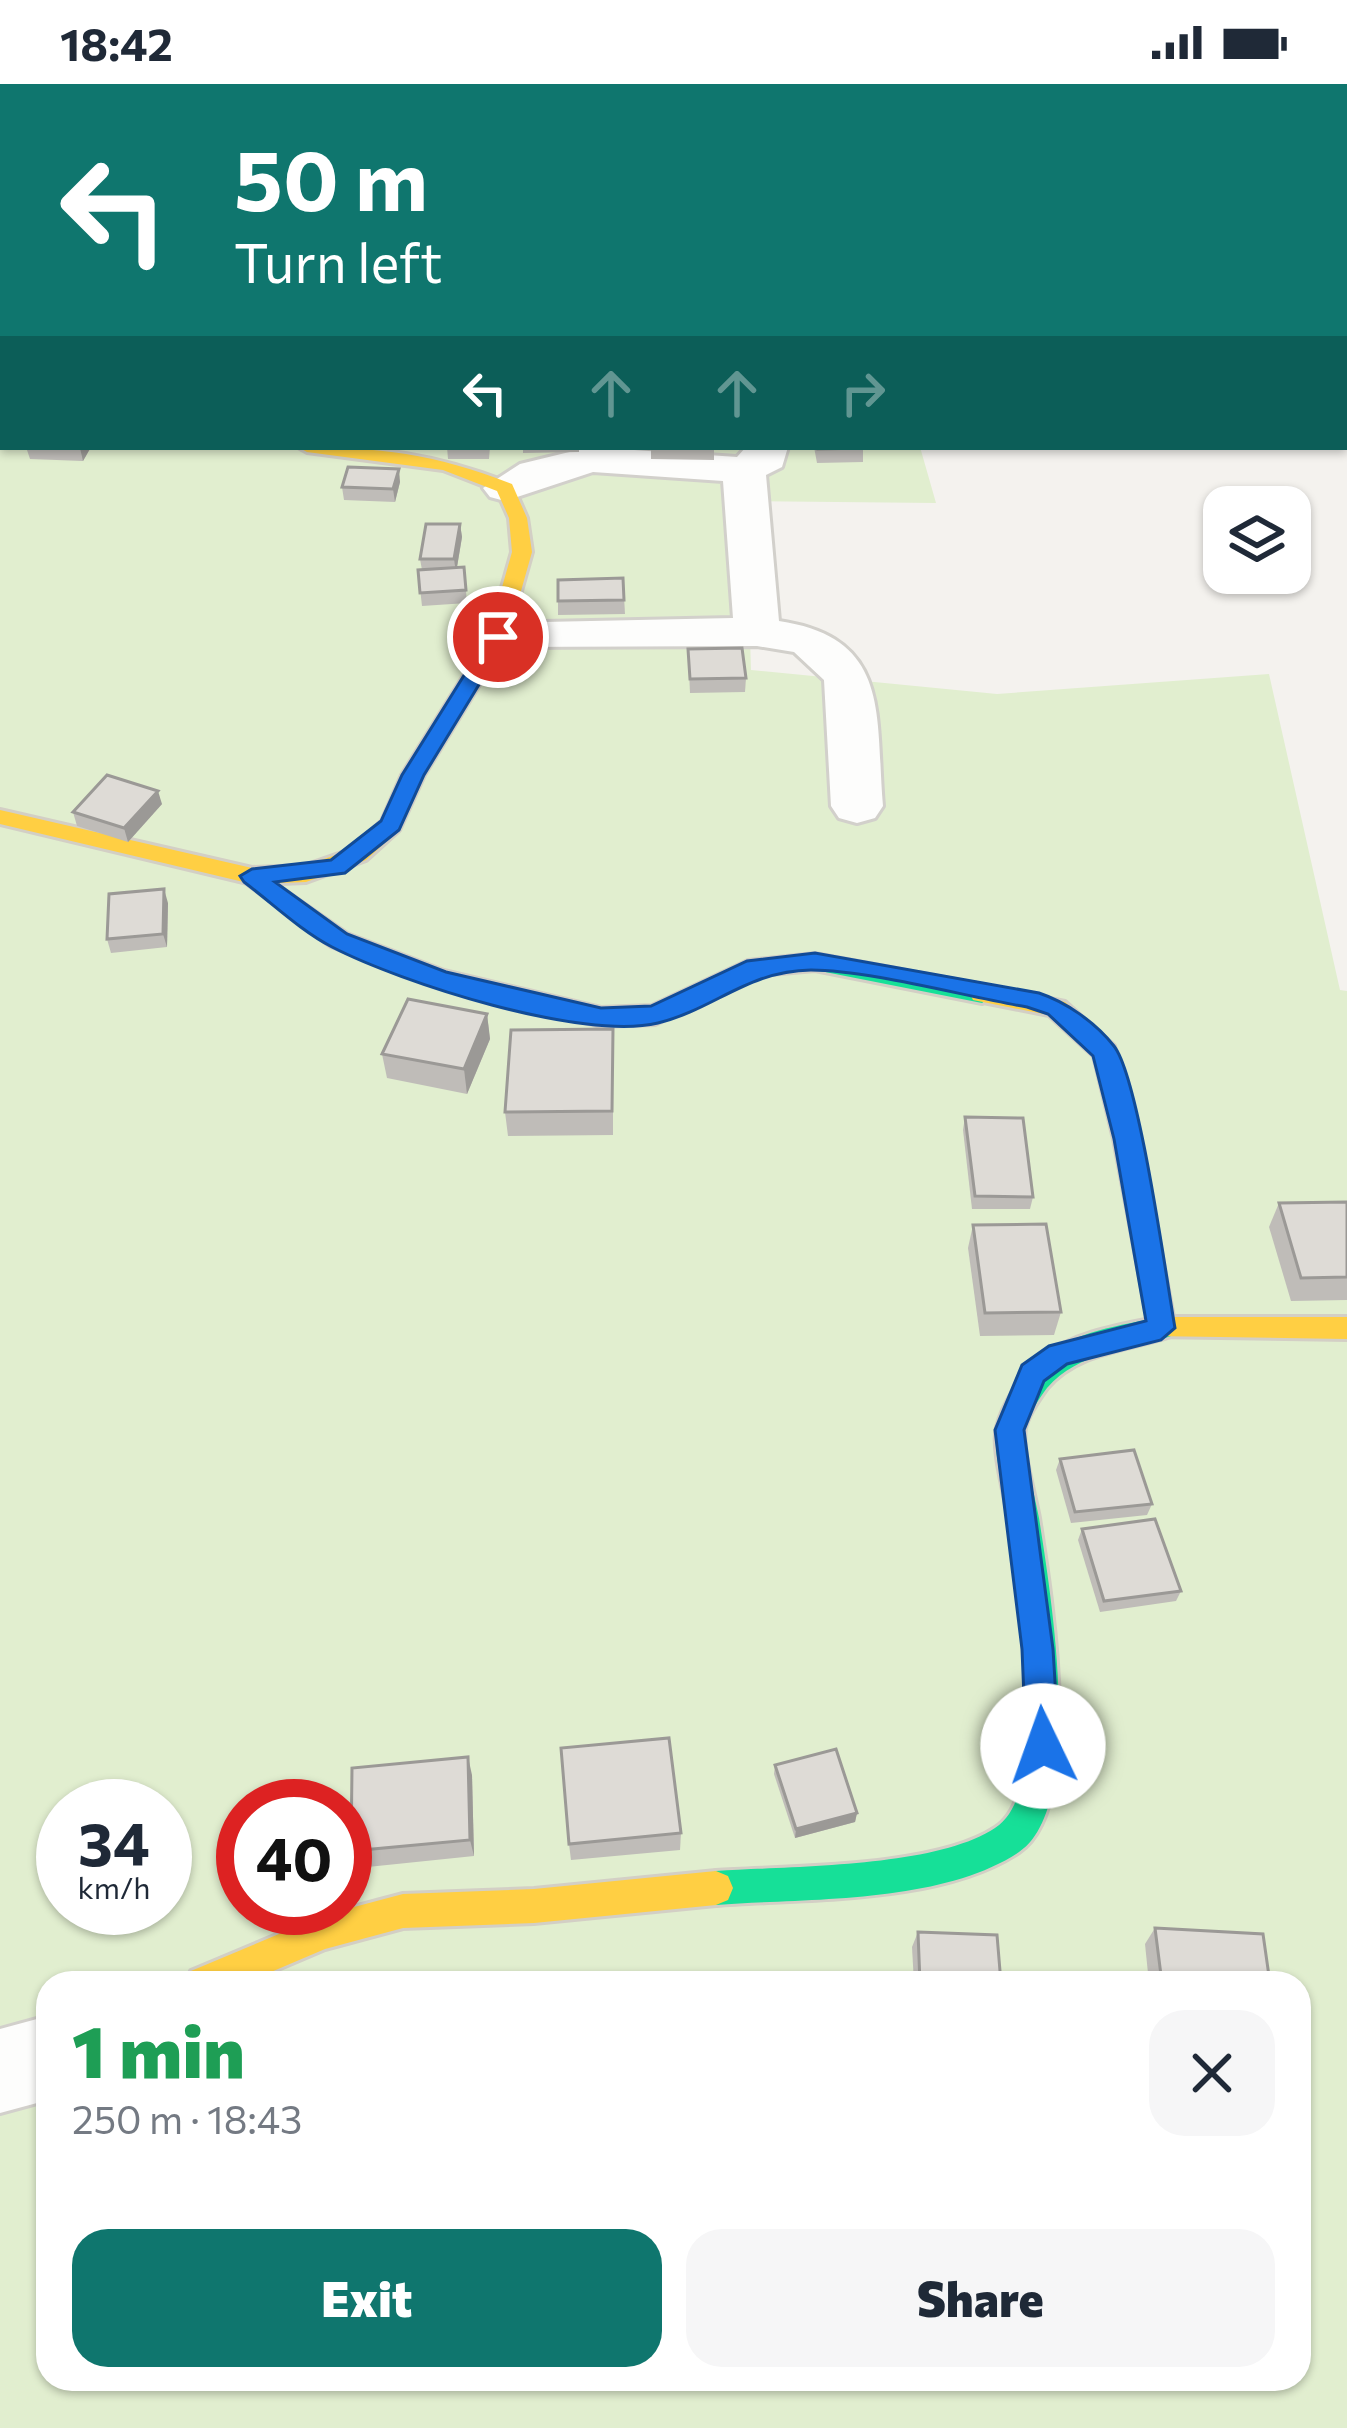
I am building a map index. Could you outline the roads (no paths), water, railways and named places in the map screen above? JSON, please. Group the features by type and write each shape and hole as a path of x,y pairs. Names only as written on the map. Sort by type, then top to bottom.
{"street":[{"path":"0,817 252,876 337,867 391,825 413,775 498,637 522,552 518,518 505,488 447,465 330,450"},
{"path":"505,488 550,464 580,458 756,458 757,632"},
{"path":"498,637 757,632 817,641 848,680 857,806"},
{"path":"252,876 339,940 439,978 601,1017 655,1015 756,967 815,962 1056,1008 1105,1052 1127,1139 1161,1328"},
{"path":"228,1971 297,1938 397,1910 468,1900 534,1906 946,1866 1003,1844 1031,1819 1042,1780 1037,1649 1010,1430 1033,1374 1059,1354 1161,1328 1347,1328"},
{"path":"0,2071 36,2060"}]}
